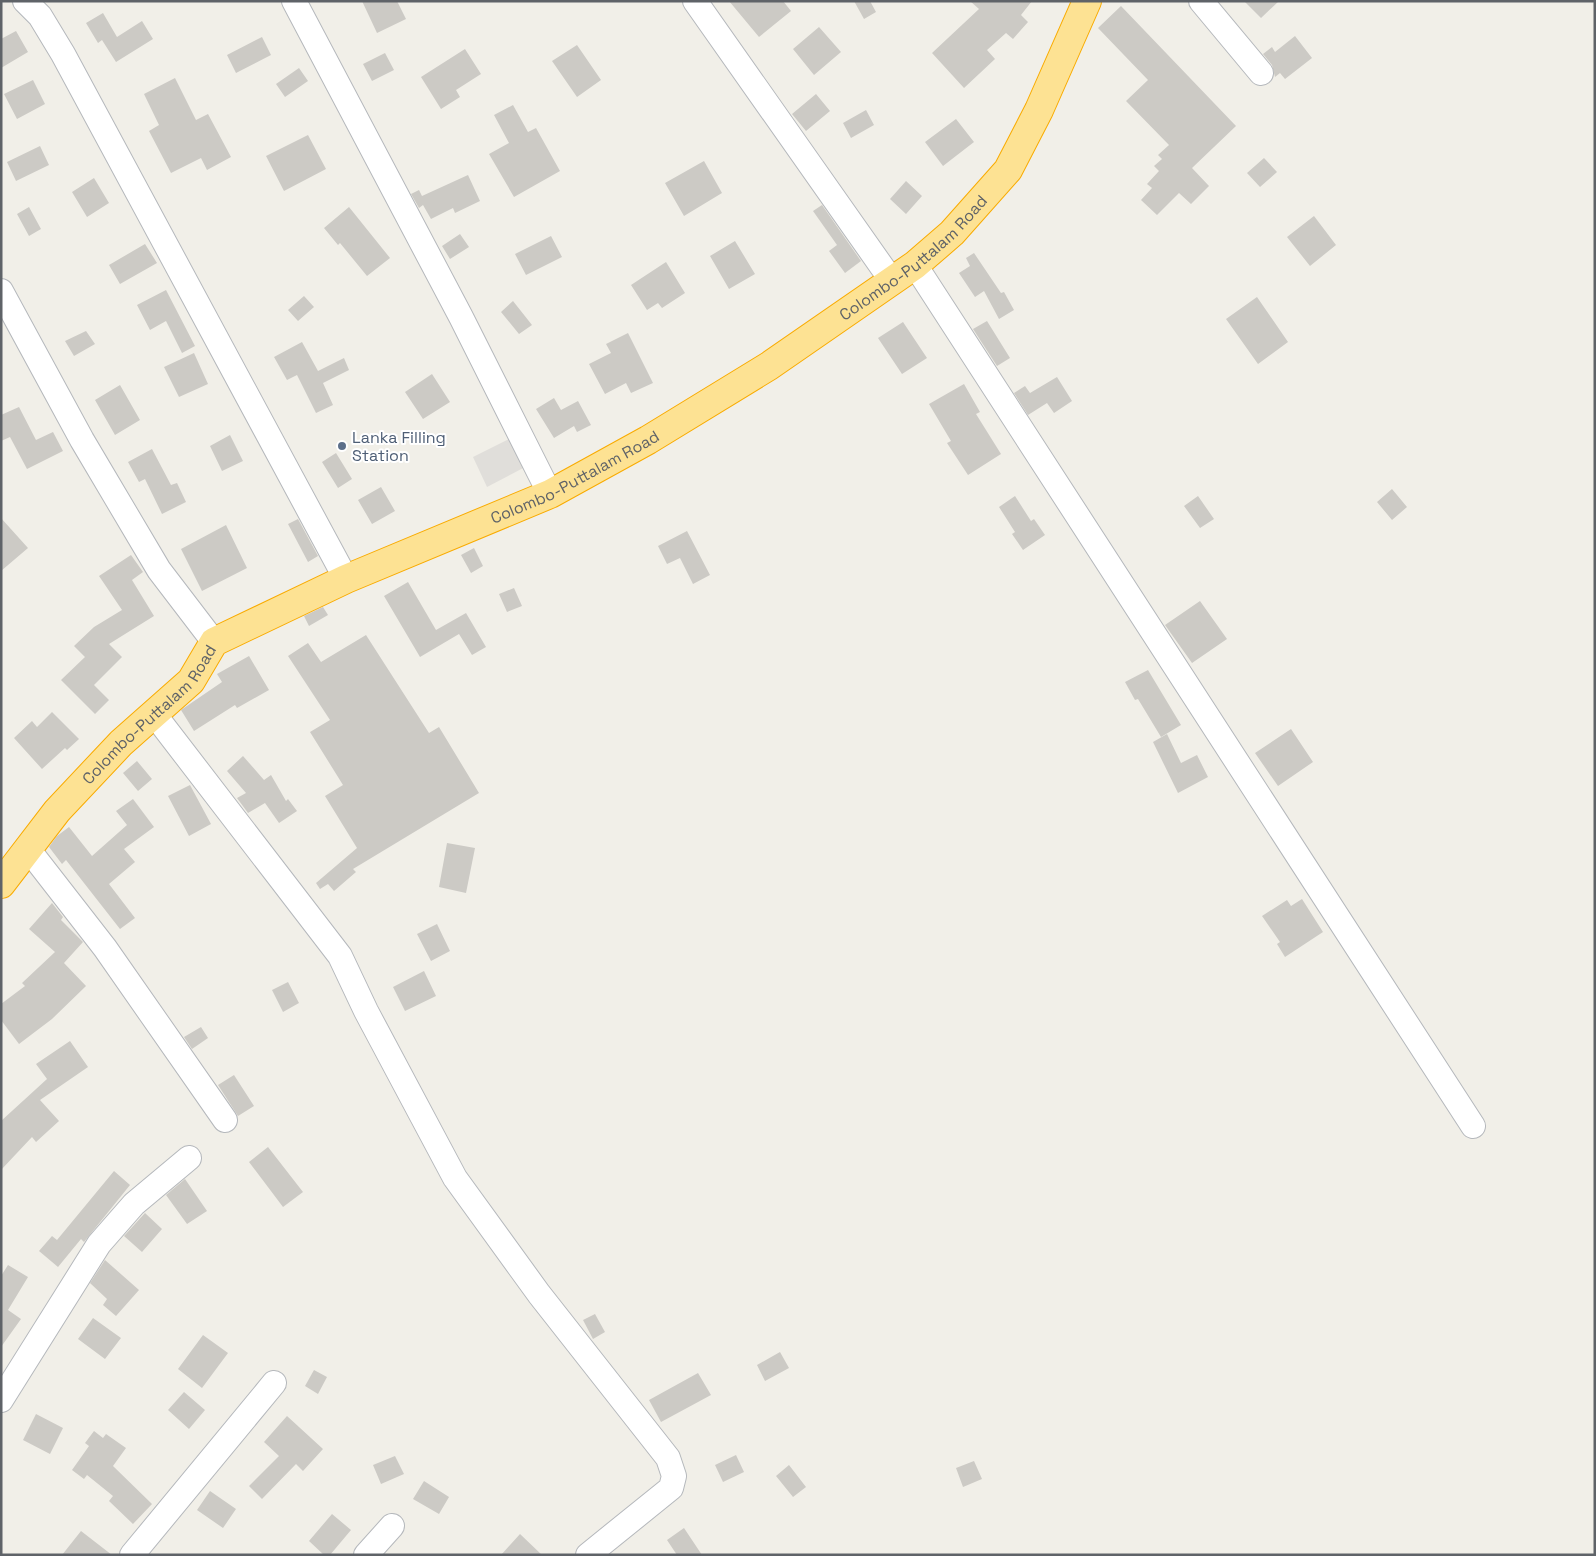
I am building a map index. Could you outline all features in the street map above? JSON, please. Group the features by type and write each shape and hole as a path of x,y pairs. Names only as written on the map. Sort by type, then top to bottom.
{"highway":[{"name":"Colombo-Puttalam Road","path":"1,884 57,811 120,743 191,681 214,642 346,579 550,494 648,440 769,366 915,265 952,233 1008,170 1039,110 1087,1"}],"street":[{"path":"26,1 40,16 63,54 346,579"},
{"path":"294,1 461,317 550,494"},
{"path":"694,1 892,281"},
{"path":"1201,1 1262,73"},
{"path":"915,265 1473,1126"},
{"path":"1,291 82,440 159,570 214,642"},
{"path":"154,714 340,956 366,1011 455,1178 539,1294 668,1458 674,1476 671,1488 588,1555"},
{"path":"28,849 105,948 225,1120"},
{"path":"1,1400 99,1244 134,1204 189,1158"},
{"path":"132,1555 274,1383"},
{"path":"366,1555 392,1526"}],"shaded area":[{"path":"513,437 527,466 487,487 473,457"}],"building":[{"path":"362,1 397,1 406,19 377,33"},
{"path":"729,1 783,1 791,11 759,37"},
{"path":"854,1 870,1 876,12 864,19"},
{"path":"970,1 1032,1 1021,15 1028,22 1013,39 1006,33 987,50 995,59 964,88 932,53 979,9"},
{"path":"1244,1 1279,1 1261,18"},
{"path":"1121,6 1236,126 1192,168 1209,186 1191,204 1179,193 1157,215 1141,200 1152,188 1147,184 1159,171 1154,166 1162,159 1158,155 1169,145 1126,101 1148,80 1098,28"},
{"path":"103,13 117,37 142,21 153,39 116,62 102,40 98,43 86,23"},
{"path":"819,27 841,52 814,75 793,49"},
{"path":"16,31 28,52 1,68 1,39"},
{"path":"1295,36 1312,58 1285,79 1280,73 1275,77 1272,65 1263,54 1272,47 1275,52"},
{"path":"262,37 271,55 236,73 227,55"},
{"path":"577,45 601,80 577,97 552,61"},
{"path":"465,49 481,74 456,90 460,97 441,109 421,77"},
{"path":"385,53 394,70 372,81 363,64"},
{"path":"299,68 308,81 285,97 276,84"},
{"path":"175,78 196,120 208,114 231,157 207,170 201,158 171,173 149,131 159,125 144,94"},
{"path":"33,80 45,104 17,119 4,94"},
{"path":"816,94 830,111 806,131 792,114"},
{"path":"513,105 528,132 536,128 560,171 514,197 489,154 509,143 494,115"},
{"path":"866,110 874,125 851,138 843,123"},
{"path":"956,119 974,142 943,166 925,142"},
{"path":"308,135 326,169 284,191 266,156"},
{"path":"40,146 49,165 16,181 7,162"},
{"path":"1264,158 1277,172 1260,187 1247,173"},
{"path":"704,161 722,193 684,216 665,183"},
{"path":"468,175 480,201 455,213 453,208 431,219 423,205 419,208 411,194 419,190 422,196"},
{"path":"94,178 109,203 87,217 72,192"},
{"path":"906,181 922,196 906,214 890,199"},
{"path":"822,205 861,261 845,273 829,251 837,245 813,211"},
{"path":"29,207 41,229 29,236 17,214"},
{"path":"349,207 390,258 367,276 340,243 338,245 324,228"},
{"path":"1314,216 1336,245 1310,266 1287,237"},
{"path":"460,234 469,247 450,259 442,246"},
{"path":"551,236 562,257 526,275 515,254"},
{"path":"735,241 755,274 729,289 710,256"},
{"path":"145,244 157,263 120,284 109,265"},
{"path":"974,253 1001,293 1004,292 1014,310 999,319 984,291 975,297 959,273 970,266 966,258"},
{"path":"666,262 685,293 662,308 658,303 647,310 631,285"},
{"path":"166,290 195,346 182,353 166,321 150,330 137,305"},
{"path":"304,296 314,307 298,321 288,310"},
{"path":"1257,297 1288,342 1258,364 1226,319"},
{"path":"513,301 532,325 519,334 501,312"},
{"path":"987,321 1010,358 997,366 973,329"},
{"path":"903,322 927,358 902,374 878,338"},
{"path":"86,331 95,344 74,356 65,341"},
{"path":"628,333 653,383 631,393 626,383 605,394 589,364 611,353 606,344"},
{"path":"302,342 318,371 344,358 349,370 323,383 333,405 316,413 297,375 287,380 274,357"},
{"path":"194,353 208,384 179,397 164,367"},
{"path":"432,374 450,402 423,419 405,392"},
{"path":"1057,377 1072,401 1054,413 1047,403 1028,415 1014,393 1025,386 1030,393"},
{"path":"964,384 980,412 976,414 1001,454 968,475 947,443 951,441 929,404"},
{"path":"120,385 140,420 115,435 95,400"},
{"path":"554,398 561,410 578,401 591,425 577,432 574,426 554,438 536,409"},
{"path":"19,407 36,440 53,432 63,451 27,469 10,437 1,441 1,415"},
{"path":"230,435 243,461 222,471 210,446"},
{"path":"152,449 171,485 177,483 186,502 162,514 145,479 139,482 128,462"},
{"path":"336,453 352,479 338,488 322,462"},
{"path":"381,487 395,511 372,524 358,500"},
{"path":"1392,489 1407,507 1392,520 1377,502"},
{"path":"1015,496 1031,521 1034,519 1045,535 1023,550 1012,534 1015,532 999,507"},
{"path":"1198,496 1214,519 1200,528 1184,506"},
{"path":"1,518 28,548 1,571"},
{"path":"298,519 318,556 308,562 288,524"},
{"path":"226,525 247,568 202,591 181,549"},
{"path":"687,531 710,575 693,584 680,558 667,564 658,546"},
{"path":"474,548 483,566 471,573 461,555"},
{"path":"131,555 143,572 132,580 154,616 109,644 122,657 94,685 109,700 95,714 61,680 85,657 74,646 94,627 122,610 99,576"},
{"path":"408,582 436,630 466,613 486,647 472,655 459,634 420,657 384,596"},
{"path":"514,588 522,606 507,612 499,594"},
{"path":"1200,601 1227,639 1192,663 1165,625"},
{"path":"323,607 328,615 309,626 304,616"},
{"path":"366,635 429,733 439,727 479,793 353,869 356,872 334,891 328,884 320,889 316,883 357,848 325,796 343,785 310,732 330,720 288,656 308,643 321,662"},
{"path":"249,656 269,690 237,708 235,705 194,731 181,710 222,682 217,674"},
{"path":"1148,670 1181,725 1161,737 1138,699 1135,700 1125,682"},
{"path":"52,712 79,739 67,750 65,748 42,769 14,738 32,721 37,727"},
{"path":"1291,729 1313,762 1278,786 1255,753"},
{"path":"1167,734 1181,763 1197,755 1208,777 1178,793 1153,742"},
{"path":"243,756 264,780 271,775 286,801 288,799 297,811 279,823 265,803 248,813 237,798 246,793 227,771"},
{"path":"137,761 152,779 138,791 123,773"},
{"path":"190,785 211,824 189,836 168,796"},
{"path":"133,799 154,827 124,849 135,862 109,884 135,918 120,929 66,860 62,864 49,847 57,836 69,827 92,856 127,825 116,811"},
{"path":"447,843 475,848 466,893 439,887"},
{"path":"1302,899 1323,932 1285,957 1277,944 1280,942 1262,916 1287,900 1291,906"},
{"path":"52,903 63,917 61,920 83,942 64,963 86,986 52,1019 19,1044 1,1020 1,1004 25,986 22,983 55,952 29,929"},
{"path":"437,924 450,951 431,961 417,934"},
{"path":"424,971 436,996 405,1011 393,987"},
{"path":"288,982 299,1003 283,1012 272,990"},
{"path":"201,1027 208,1038 192,1049 184,1037"},
{"path":"70,1041 88,1067 40,1100 59,1121 36,1142 32,1137 1,1170 1,1121 47,1079 36,1064"},
{"path":"234,1075 254,1106 238,1116 218,1085"},
{"path":"268,1147 303,1192 283,1207 249,1162"},
{"path":"114,1171 130,1185 84,1242 81,1239 58,1267 39,1251 52,1236 57,1240"},
{"path":"185,1179 207,1211 187,1224 166,1195"},
{"path":"145,1213 162,1229 142,1252 124,1236"},
{"path":"105,1260 139,1290 116,1316 103,1305 107,1299 90,1283"},
{"path":"8,1265 28,1277 8,1310 21,1319 1,1347 1,1276"},
{"path":"595,1314 605,1332 593,1339 583,1320"},
{"path":"93,1318 121,1338 105,1359 78,1339"},
{"path":"203,1335 228,1353 202,1388 178,1369"},
{"path":"780,1352 789,1368 765,1381 757,1365"},
{"path":"314,1370 327,1377 318,1394 305,1386"},
{"path":"698,1373 711,1395 661,1422 649,1400"},
{"path":"184,1392 205,1410 189,1429 168,1410"},
{"path":"36,1414 63,1428 50,1454 23,1440"},
{"path":"287,1416 323,1449 303,1471 296,1464 262,1499 249,1486 279,1456 264,1442"},
{"path":"94,1431 103,1438 106,1434 126,1448 113,1466 152,1504 133,1524 109,1501 113,1496 87,1475 84,1479 72,1470 89,1446 85,1443"},
{"path":"736,1455 744,1472 723,1482 715,1465"},
{"path":"395,1456 404,1474 381,1484 373,1465"},
{"path":"974,1461 982,1479 963,1487 956,1468"},
{"path":"789,1465 806,1487 793,1497 776,1476"},
{"path":"424,1481 449,1497 439,1514 413,1499"},
{"path":"210,1491 236,1509 223,1528 197,1510"},
{"path":"332,1514 351,1530 330,1555 324,1555 309,1541"},
{"path":"684,1528 702,1555 677,1555 667,1540"},
{"path":"81,1531 112,1555 62,1555"},
{"path":"520,1534 542,1555 501,1555"}],"place":[{"name":"Lanka Filling Station","path":"342,446"}]}
